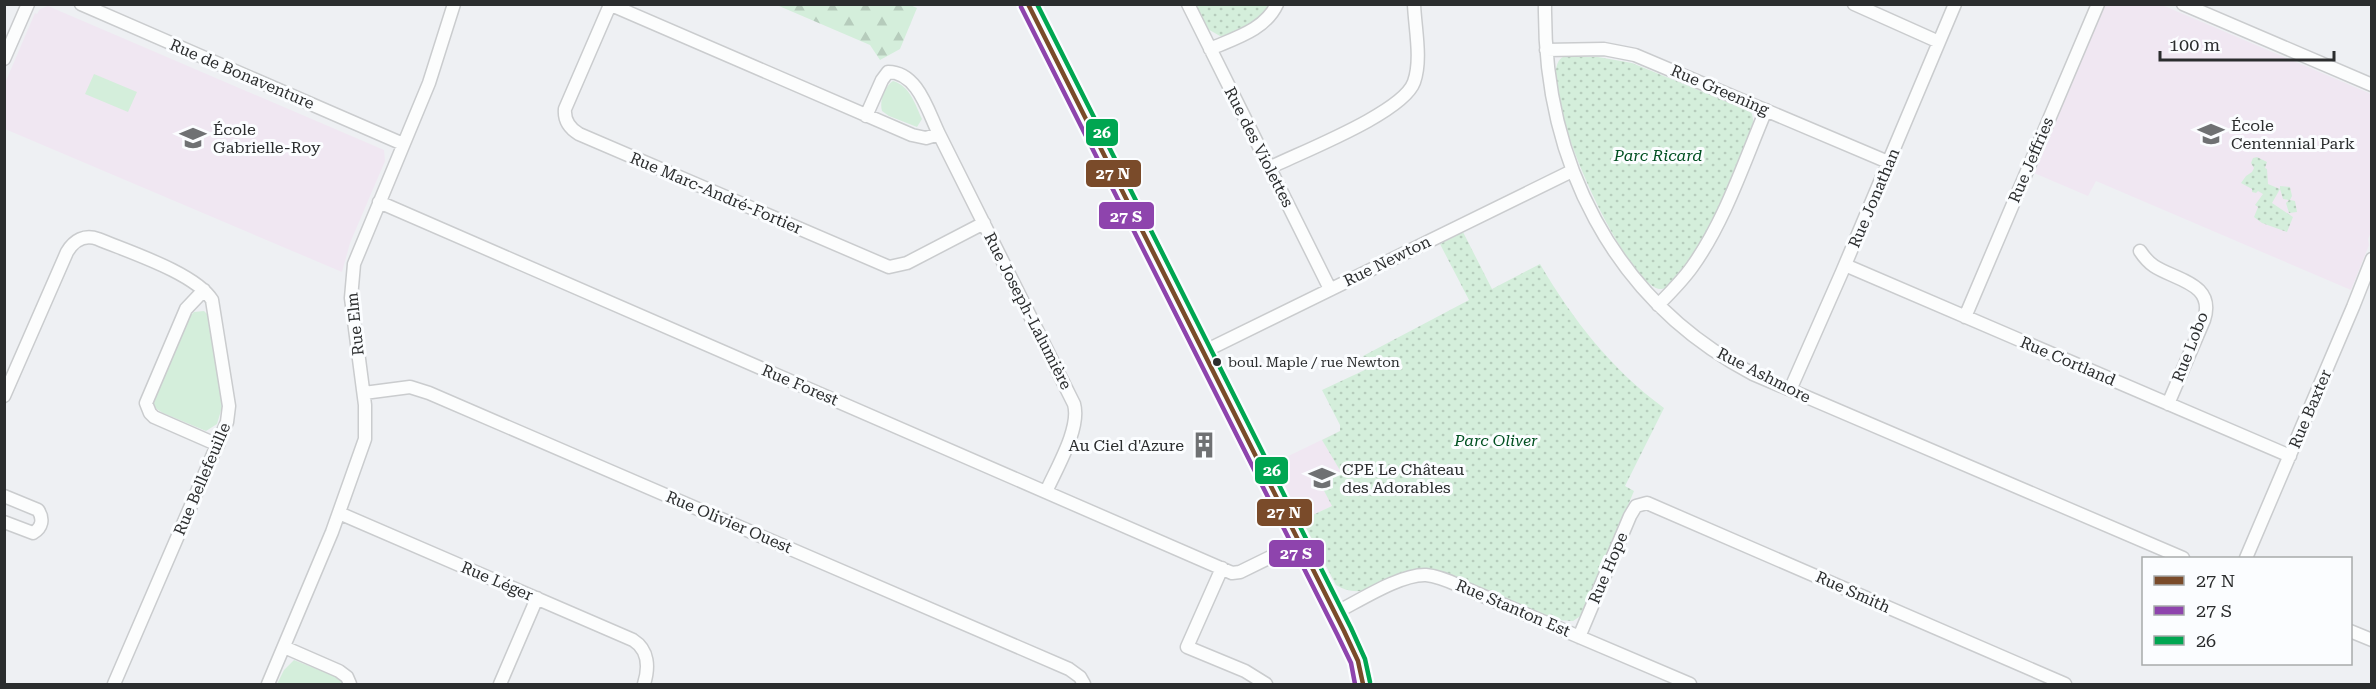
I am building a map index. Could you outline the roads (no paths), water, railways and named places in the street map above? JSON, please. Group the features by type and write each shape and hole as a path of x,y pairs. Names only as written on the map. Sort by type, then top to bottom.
{"street":[{"path":"4,59 28,4"},
{"name":"Rue de Bonaventure","path":"81,4 403,144"},
{"name":"Rue Elm","path":"268,684 339,513 365,439 367,421 353,325 351,285 357,255 432,74 454,4"},
{"path":"1028,4 1335,614 1358,661 1363,684"},
{"name":"Rue des Violettes","path":"1188,4 1330,289"},
{"path":"1210,49 1255,28 1270,15 1277,4"},
{"path":"1269,168 1367,121 1403,99 1412,87 1417,72 1414,4"},
{"name":"Rue Ashmore","path":"1545,4 1546,50 1553,109 1572,171 1607,239 1633,276 1658,305 1683,328 1753,374 2180,557"},
{"path":"1854,4 1939,42"},
{"name":"Rue Jonathan","path":"1790,390 1955,4"},
{"name":"Rue Jeffries","path":"1965,316 2098,4"},
{"path":"2183,4 2372,85"},
{"path":"609,5 920,138 939,134"},
{"name":"Rue Marc-André-Fortier","path":"609,5 565,109 566,121 579,134 889,267 907,263 984,224"},
{"name":"Rue Greening","path":"1546,50 1604,49 1624,52 1659,64 1888,162"},
{"name":"Rue Joseph-Lalumière","path":"866,116 888,72 911,81 1071,397 1077,412 1075,427 1046,492"},
{"path":"1658,305 1684,278 1704,249 1766,110"},
{"name":"Rue Newton","path":"1203,352 1572,171"},
{"name":"Rue Forest","path":"379,202 1233,573 1240,572 1299,543"},
{"path":"4,396 67,252 75,242 86,237 98,239 187,278 204,290 186,309 146,403 154,417 218,445"},
{"name":"Rue Lobo","path":"2140,251 2154,266 2198,289 2206,306 2204,320 2168,404"},
{"name":"Rue Baxter","path":"2246,557 2372,259"},
{"name":"Rue Cortland","path":"1845,265 2290,456"},
{"name":"Rue Bellefeuille","path":"114,684 227,422 229,406 214,307 204,290"},
{"name":"Rue Olivier Ouest","path":"364,393 410,387 429,393 1069,669 1080,677 1084,684"},
{"path":"4,495 39,510 42,520 41,526 33,532 4,522"},
{"name":"Rue Hope","path":"1579,637 1630,516 1641,503"},
{"name":"Rue Smith","path":"1641,503 1658,507 2065,684"},
{"name":"Rue Léger","path":"339,513 633,640 642,647 646,658 647,672 644,684"},
{"path":"1222,568 1187,647 1245,671 1266,684"},
{"name":"Rue Stanton Est","path":"1335,614 1395,583 1425,575 1446,580 1690,684"},
{"path":"500,684 537,598"},
{"path":"2352,632 2372,640"},
{"path":"284,646 339,671 347,677 350,684"}],"place":[{"name":"École Centennial Park","path":"2211,134"},
{"name":"École Gabrielle-Roy","path":"193,138"},
{"name":"boul. Maple / rue Newton","path":"1217,362"},
{"name":"Au Ciel d'Azure","path":"1204,445"},
{"name":"CPE Le Château des Adorables","path":"1322,478"}],"park label":[{"name":"Parc Ricard","path":"1658,155"},
{"name":"Parc Oliver","path":"1496,440"}]}
